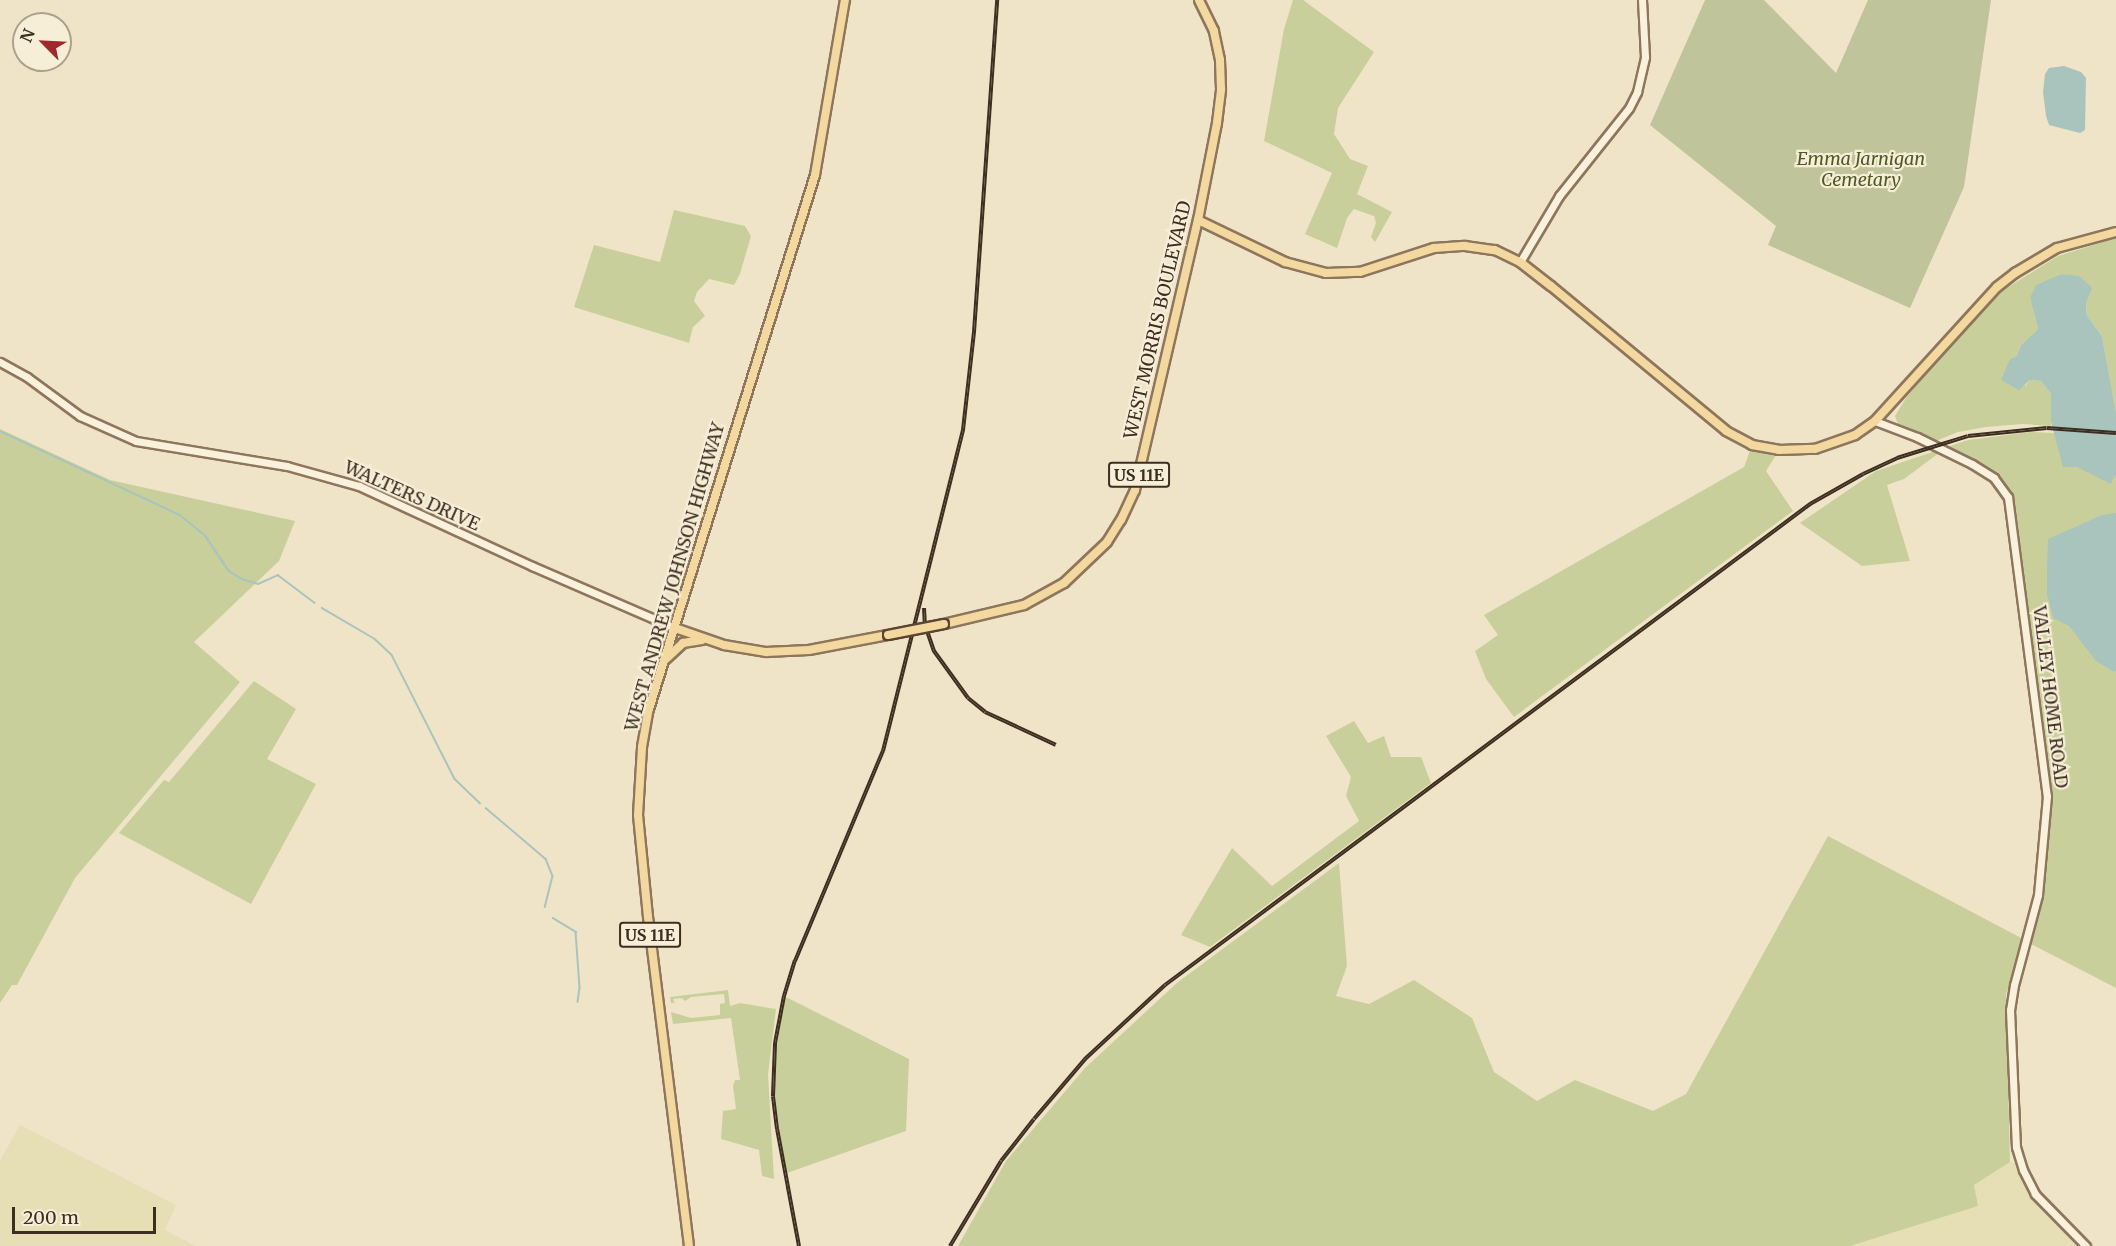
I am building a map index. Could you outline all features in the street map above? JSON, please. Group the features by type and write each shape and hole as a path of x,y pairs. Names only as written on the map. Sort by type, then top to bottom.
{"main road":[{"name":"WEST ANDREW JOHNSON HIGHWAY","path":"688,1246 648,917 638,815 642,747 649,709 815,175 845,0"},
{"name":"WEST MORRIS BOULEVARD","path":"675,628 724,645 766,652 808,650 944,624 1024,605 1070,579 1099,551 1114,531 1130,502 1139,475 1198,220 1221,89 1214,31 1199,0"},
{"path":"1198,220 1285,262 1326,273 1360,272 1423,250 1448,246 1495,250 1520,262 1701,413 1752,445 1779,450 1815,449 1855,435 1875,421 1989,296 2015,273 2057,248 2116,232"},
{"path":"665,661 683,643 706,640"}],"street":[{"path":"1520,262 1559,196 1629,108 1637,92 1645,57 1642,0"},
{"name":"WALTERS DRIVE","path":"0,362 27,377 80,416 136,441 287,466 359,486 532,566 675,628"},
{"name":"VALLEY HOME ROAD","path":"1875,421 1917,437 1972,464 1994,478 2008,497 2047,796 2038,895 2014,985 2010,1010 2016,1147 2023,1170 2036,1194 2086,1246"}],"shaded area":[{"path":"20,1125 176,1205 165,1230 196,1246 0,1246 0,1161"},
{"path":"2010,1162 2022,1164 2037,1192 2094,1246 1850,1246 1977,1206 1974,1185"}],"green space":[{"path":"1293,0 1303,0 1374,52 1338,108 1334,134 1350,159 1368,166 1357,194 1392,212 1375,242 1371,237 1376,223 1374,216 1354,209 1347,218 1337,248 1305,234 1332,173 1264,141 1284,29"},
{"name":"Emma Jarnigan Cemetary","path":"1705,0 1764,0 1836,73 1868,0 1991,0 1964,187 1910,308 1768,245 1776,226 1650,125"},
{"path":"674,210 745,226 751,236 740,274 734,285 709,279 697,292 694,301 705,316 693,327 689,343 574,307 594,245 660,262"},
{"path":"2116,238 2116,412 2102,336 2087,316 2086,303 2071,276 2062,274 2030,298 2038,329 2021,345 2016,357 2025,386 2030,380 2041,381 2051,394 2051,426 2023,424 1986,427 1958,432 1936,441 1898,424 1895,416 1906,398 1973,316 2000,292 2058,256"},
{"path":"0,429 110,480 295,521 279,561 194,642 240,682 75,878 17,985 12,985 0,1003"},
{"path":"2030,432 2116,436 2116,988 2025,941 2006,994 2010,1162 1974,1185 1978,1206 1850,1246 958,1246 1006,1161 1085,1068 1178,982 1339,863 1347,966 1336,996 1369,1004 1414,980 1472,1018 1494,1072 1537,1101 1575,1080 1653,1111 1686,1094 1828,836 2025,940 2031,922 2046,816 2017,547 2002,486 1943,450 1904,479 1887,485 1910,561 1862,566 1800,523 1876,471 1968,440"},
{"path":"1752,445 1779,450 1766,471 1793,511 1514,717 1486,679 1475,651 1498,635 1484,615 1744,467"},
{"path":"254,681 296,709 267,759 316,784 251,904 119,833 164,780 169,782"},
{"path":"1354,721 1368,743 1384,736 1391,757 1421,757 1431,783 1210,947 1181,935 1232,848 1272,886 1359,821 1346,796 1351,777 1326,736"},
{"path":"728,990 730,1006 740,1003 776,1009 768,1074 774,1179 762,1176 759,1150 721,1139 723,1111 736,1109 733,1086 735,1080 740,1080 731,1018 673,1024 671,1012 691,1018 720,1015 720,1004 725,1003 724,994 691,997 685,1001 682,998 673,999 675,1003 671,1003 670,997"},
{"path":"784,996 909,1059 906,1131 787,1173 783,1164 773,1096 775,1043"}],"water":[{"path":"2064,66 2081,72 2086,78 2085,130 2080,133 2049,125 2046,116 2043,92 2045,74 2049,68"},
{"path":"2062,274 2079,276 2092,288 2086,303 2087,316 2102,336 2116,412 2116,474 2111,484 2077,467 2063,467 2051,422 2051,394 2041,381 2030,380 2019,390 2001,380 2010,359 2016,357 2021,345 2038,329 2030,298 2036,285"},
{"path":"2116,513 2116,671 2114,672 2096,661 2069,626 2053,618 2047,594 2047,571 2048,539 2102,515"}],"waterway":[{"path":"0,431 180,515 205,535 229,571 242,579 258,584 278,575 315,603"},
{"path":"322,608 375,639 392,655 455,779 480,803"},
{"path":"486,808 546,859 553,876 545,907"},
{"path":"553,918 576,932 580,988 578,1002"}],"railway":[{"path":"799,1246 773,1096 775,1043 784,996 795,961 883,751 963,430 974,332 997,0"},
{"path":"950,1246 1001,1161 1034,1119 1085,1059 1165,985 1810,504 1897,458 1968,436 2047,428 2116,433"},
{"path":"924,608 925,625 934,651 968,698 985,712 1056,745"}]}
